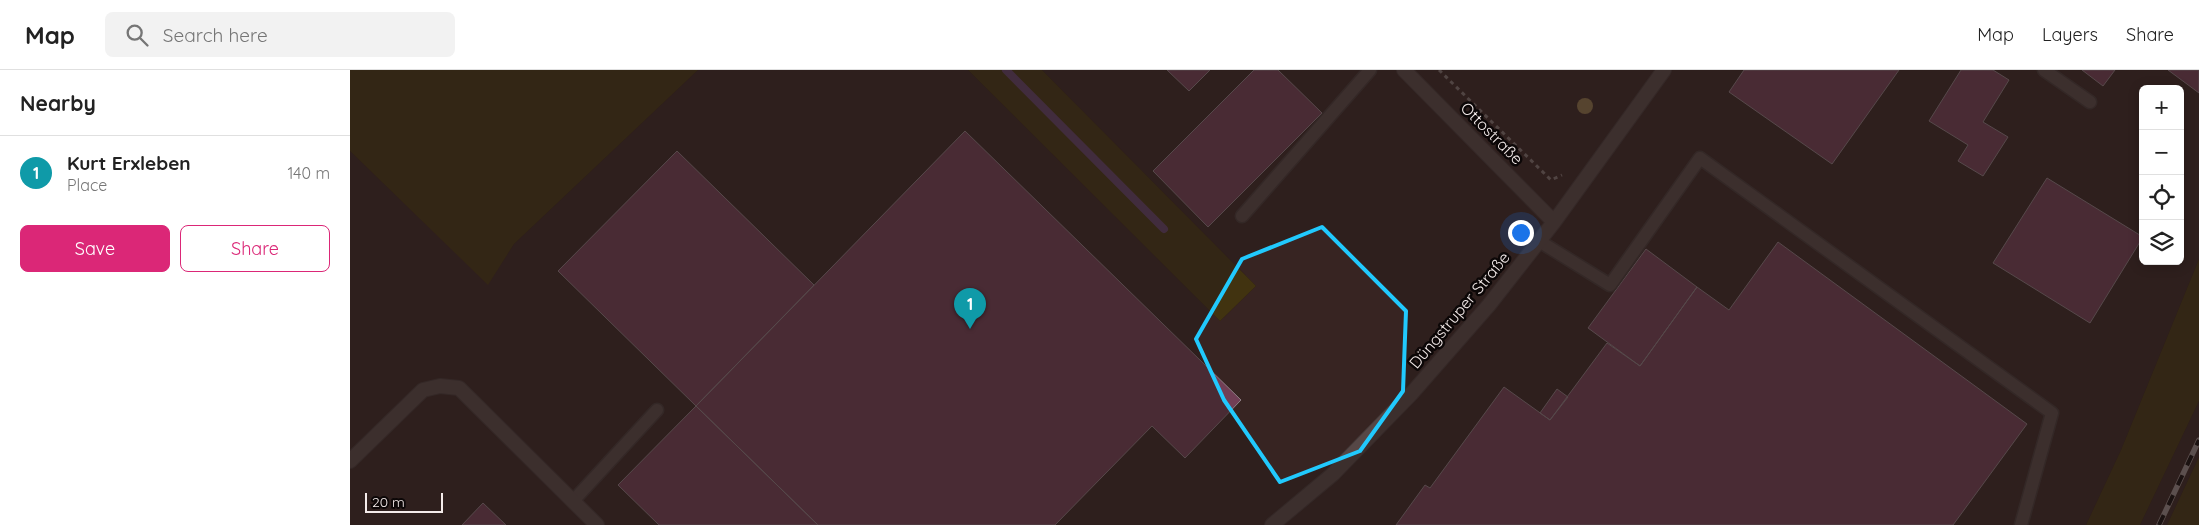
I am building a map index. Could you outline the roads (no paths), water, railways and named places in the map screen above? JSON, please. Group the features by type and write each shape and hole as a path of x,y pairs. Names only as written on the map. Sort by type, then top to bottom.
{"street":[{"name":"Ottostraße","path":"1404,70 1538,203 1554,222"},
{"name":"Düngstruper Straße","path":"1272,525 1333,474 1412,393 1489,305 1554,222 1664,70"},
{"path":"350,461 423,390 440,386 459,388 597,525"}],"lane":[{"path":"1242,216 1370,70"},
{"path":"2044,70 2090,102"},
{"path":"1539,241 1581,265 1610,285 1700,158 2052,413 2021,525"},
{"path":"573,501 657,410"}],"waterway":[{"path":"1006,70 1164,229"}],"railway":[{"path":"2159,525 2199,440"}],"place":[{"name":"Kurt Erxleben","path":"970,329"}]}
